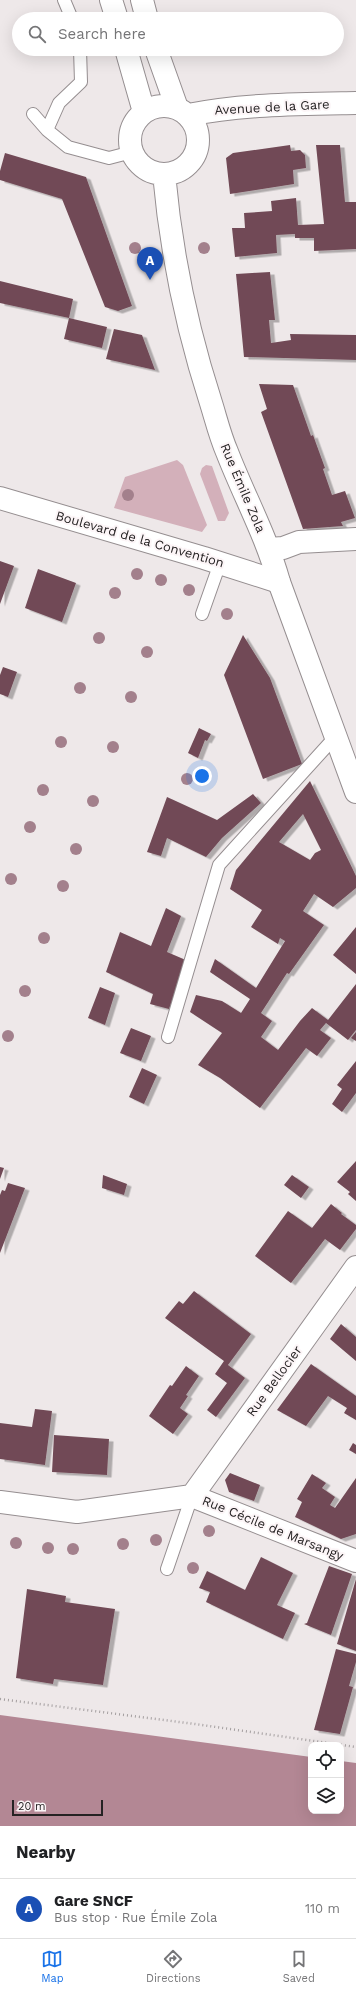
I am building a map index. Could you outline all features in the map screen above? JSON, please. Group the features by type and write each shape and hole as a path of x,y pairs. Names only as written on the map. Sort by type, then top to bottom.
{"main road":[{"path":"111,0 115,12"},
{"path":"142,0 145,12"},
{"path":"128,56 144,112"},
{"path":"159,56 183,112 195,125 198,136 195,152 186,166 175,172 164,174 156,173 141,166 132,152 130,134 133,126 144,112 160,106 183,112"},
{"name":"Avenue de la Gare","path":"183,112 280,105 356,103"},
{"name":"Rue Émile Zola","path":"164,174 179,276 187,318 226,452 270,549 279,582 356,792"},
{"name":"Boulevard de la Convention","path":"0,498 279,582"},
{"path":"270,549 283,548 299,542 356,539"},
{"name":"Rue Bellocier","path":"192,1496 356,1267"},
{"name":"Rue Cécile de Marsangy","path":"0,1502 77,1512 192,1496 356,1561"}],"lane":[{"path":"64,0 69,12"},
{"path":"47,130 59,103 82,82 80,56"},
{"path":"33,114 47,130 68,147 109,158 132,152"},
{"path":"202,614 220,563"},
{"path":"168,1037 219,865 336,736"},
{"path":"167,1570 192,1496"}],"path":[{"path":"0,1699 195,1724 356,1747"}],"shaded area":[{"path":"177,460 183,465 207,525 202,532 114,508 125,477"},
{"path":"206,465 212,466 229,513 225,521 218,521 200,474 202,468"},
{"path":"0,1715 308,1757 308,1814 344,1814 344,1761 356,1763 356,1826 0,1826"}],"building":[{"path":"290,145 291,151 300,150 305,155 306,168 293,170 294,184 230,194 226,158 233,153"},
{"path":"316,145 340,145 345,202 356,202 356,249 314,251 314,238 295,238 295,234 276,235 277,253 235,257 232,228 245,228 244,213 272,211 271,201 296,198 298,225 324,224"},
{"path":"5,153 86,177 132,306 118,311 105,307 62,199 0,180 0,171"},
{"path":"270,272 275,320 269,320 271,343 291,340 290,334 356,335 356,360 244,357 236,274"},
{"path":"0,281 73,299 69,318 0,303"},
{"path":"69,318 107,327 102,348 64,339"},
{"path":"114,329 142,335 155,370 106,359"},
{"path":"259,384 293,385 311,436 313,435 325,468 323,469 332,495 345,491 355,518 341,522 343,526 303,529 261,412 267,409"},
{"path":"0,561 14,566 0,604"},
{"path":"38,569 76,583 62,622 25,608"},
{"path":"243,635 270,678 302,764 263,779 224,675"},
{"path":"3,667 17,672 8,697 0,694 0,675"},
{"path":"199,728 211,734 207,741 205,740 198,758 188,753"},
{"path":"310,781 356,876 356,888 333,907 314,894 303,911 324,925 289,974 287,973 261,1013 272,1021 261,1037 278,1050 312,1008 328,1020 356,984 356,1030 348,1040 326,1023 320,1030 331,1038 317,1056 306,1048 260,1108 220,1078 198,1065 222,1033 190,1012 196,995 222,1001 241,1013 250,999 210,972 215,959 256,988 285,941 280,938 278,944 251,927 262,910 230,889 236,870","holes":["303,814 321,850 315,853 310,860 279,842"]},
{"path":"253,794 261,803 222,838 206,857 167,838 161,856 147,852 167,797 217,820"},
{"path":"166,908 181,916 167,952 188,961 169,1009 150,1004 153,994 106,972 120,932 151,946"},
{"path":"356,927 356,974 333,955"},
{"path":"100,987 115,993 105,1025 88,1018"},
{"path":"131,1028 151,1036 141,1061 120,1053"},
{"path":"356,1032 356,1041 351,1038"},
{"path":"356,1061 356,1093 342,1112 332,1104 342,1089 337,1085"},
{"path":"142,1068 157,1075 144,1104 129,1097"},
{"path":"356,1161 356,1201 348,1194 350,1192 337,1182"},
{"path":"0,1167 4,1168 0,1179"},
{"path":"103,1175 127,1184 124,1195 102,1188"},
{"path":"292,1175 309,1187 301,1198 284,1185"},
{"path":"8,1183 25,1188 0,1253 0,1195 2,1190 5,1191"},
{"path":"331,1204 342,1213 341,1214 356,1225 356,1229 340,1250 325,1239 291,1283 255,1256 288,1211 312,1228"},
{"path":"194,1291 251,1334 228,1365 245,1378 216,1417 207,1410 227,1383 215,1374 224,1361 165,1318 179,1301 183,1304"},
{"path":"341,1324 356,1337 356,1361 330,1339"},
{"path":"311,1364 356,1396 356,1420 344,1413 347,1408 328,1396 306,1426 277,1410"},
{"path":"186,1366 199,1376 186,1395 188,1396 180,1408 188,1414 173,1434 149,1416 170,1385 172,1386"},
{"path":"35,1409 52,1411 45,1465 0,1459 0,1423 32,1427"},
{"path":"54,1435 109,1439 107,1475 52,1472"},
{"path":"353,1443 356,1445 356,1454 349,1450"},
{"path":"230,1473 260,1485 254,1501 229,1492 225,1480"},
{"path":"312,1474 326,1483 322,1488 335,1497 330,1505 335,1508 356,1478 356,1534 341,1539 295,1517 302,1502 297,1499"},
{"path":"261,1557 293,1573 277,1605 295,1613 283,1639 206,1602 210,1592 199,1588 207,1571 245,1590"},
{"path":"329,1566 352,1574 331,1635 304,1624 307,1623"},
{"path":"356,1579 356,1651 337,1644"},
{"path":"27,1589 66,1596 65,1602 115,1609 103,1685 54,1679 53,1684 16,1678"},
{"path":"336,1649 356,1654 356,1662 349,1686 353,1687 340,1734 314,1730"}],"place":[{"name":"Gare SNCF","path":"150,280"}]}
